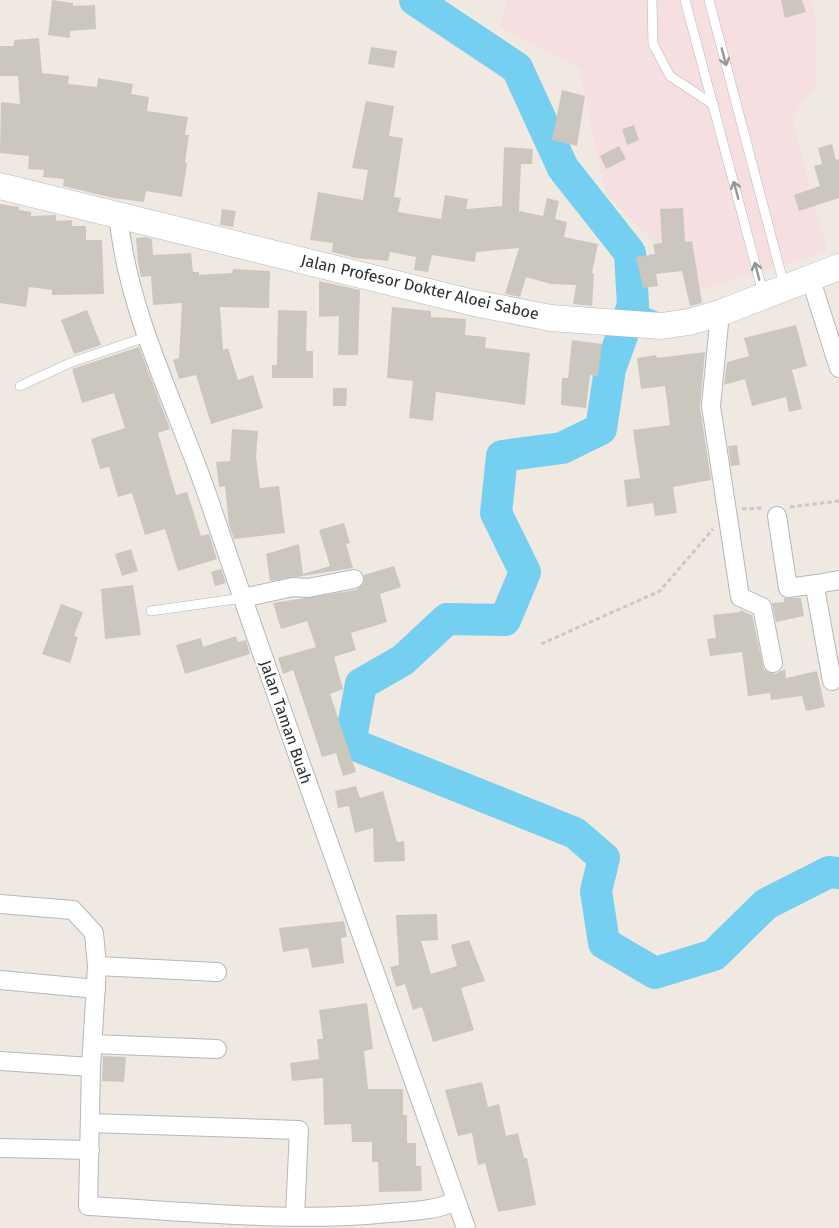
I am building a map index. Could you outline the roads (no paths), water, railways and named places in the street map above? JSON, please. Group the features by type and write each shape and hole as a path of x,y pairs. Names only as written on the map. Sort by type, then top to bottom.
{"street":[{"name":"Jalan Profesor Dokter Aloei Saboe","path":"0,186 118,213 511,312 599,322 661,326 689,322 720,313 839,267"},
{"name":"Jalan Taman Buah","path":"118,213 121,247 149,336 466,1228"},
{"path":"810,277 839,368"},
{"path":"720,313 711,406 740,597 762,607 773,663"},
{"path":"778,510 788,588 839,580"},
{"path":"243,598 293,587 308,588 354,579"},
{"path":"817,584 832,681"},
{"path":"0,904 74,910 94,933 97,966 91,1067 88,1206 295,1216 374,1215 439,1209 456,1201"},
{"path":"97,966 217,972"},
{"path":"0,980 96,989"},
{"path":"93,1044 217,1049"},
{"path":"0,1061 91,1067"},
{"path":"90,1123 300,1130 295,1216"},
{"path":"0,1148 90,1150"}],"lane":[{"path":"652,0 653,44 670,76 714,105"},
{"path":"685,0 751,246 774,292"},
{"path":"709,0 772,241 774,292"},
{"path":"20,386 72,363 149,336"},
{"path":"151,611 243,598"}],"waterway":[{"path":"415,0 517,68 563,168 630,253 633,305 610,369 601,429 562,448 502,456 496,513 525,572 505,620 447,619 403,660 361,684 350,743 575,833 604,858 596,891 604,943 655,973 714,955 766,904 829,872 839,873"},
{"path":"633,305 655,313"}]}
